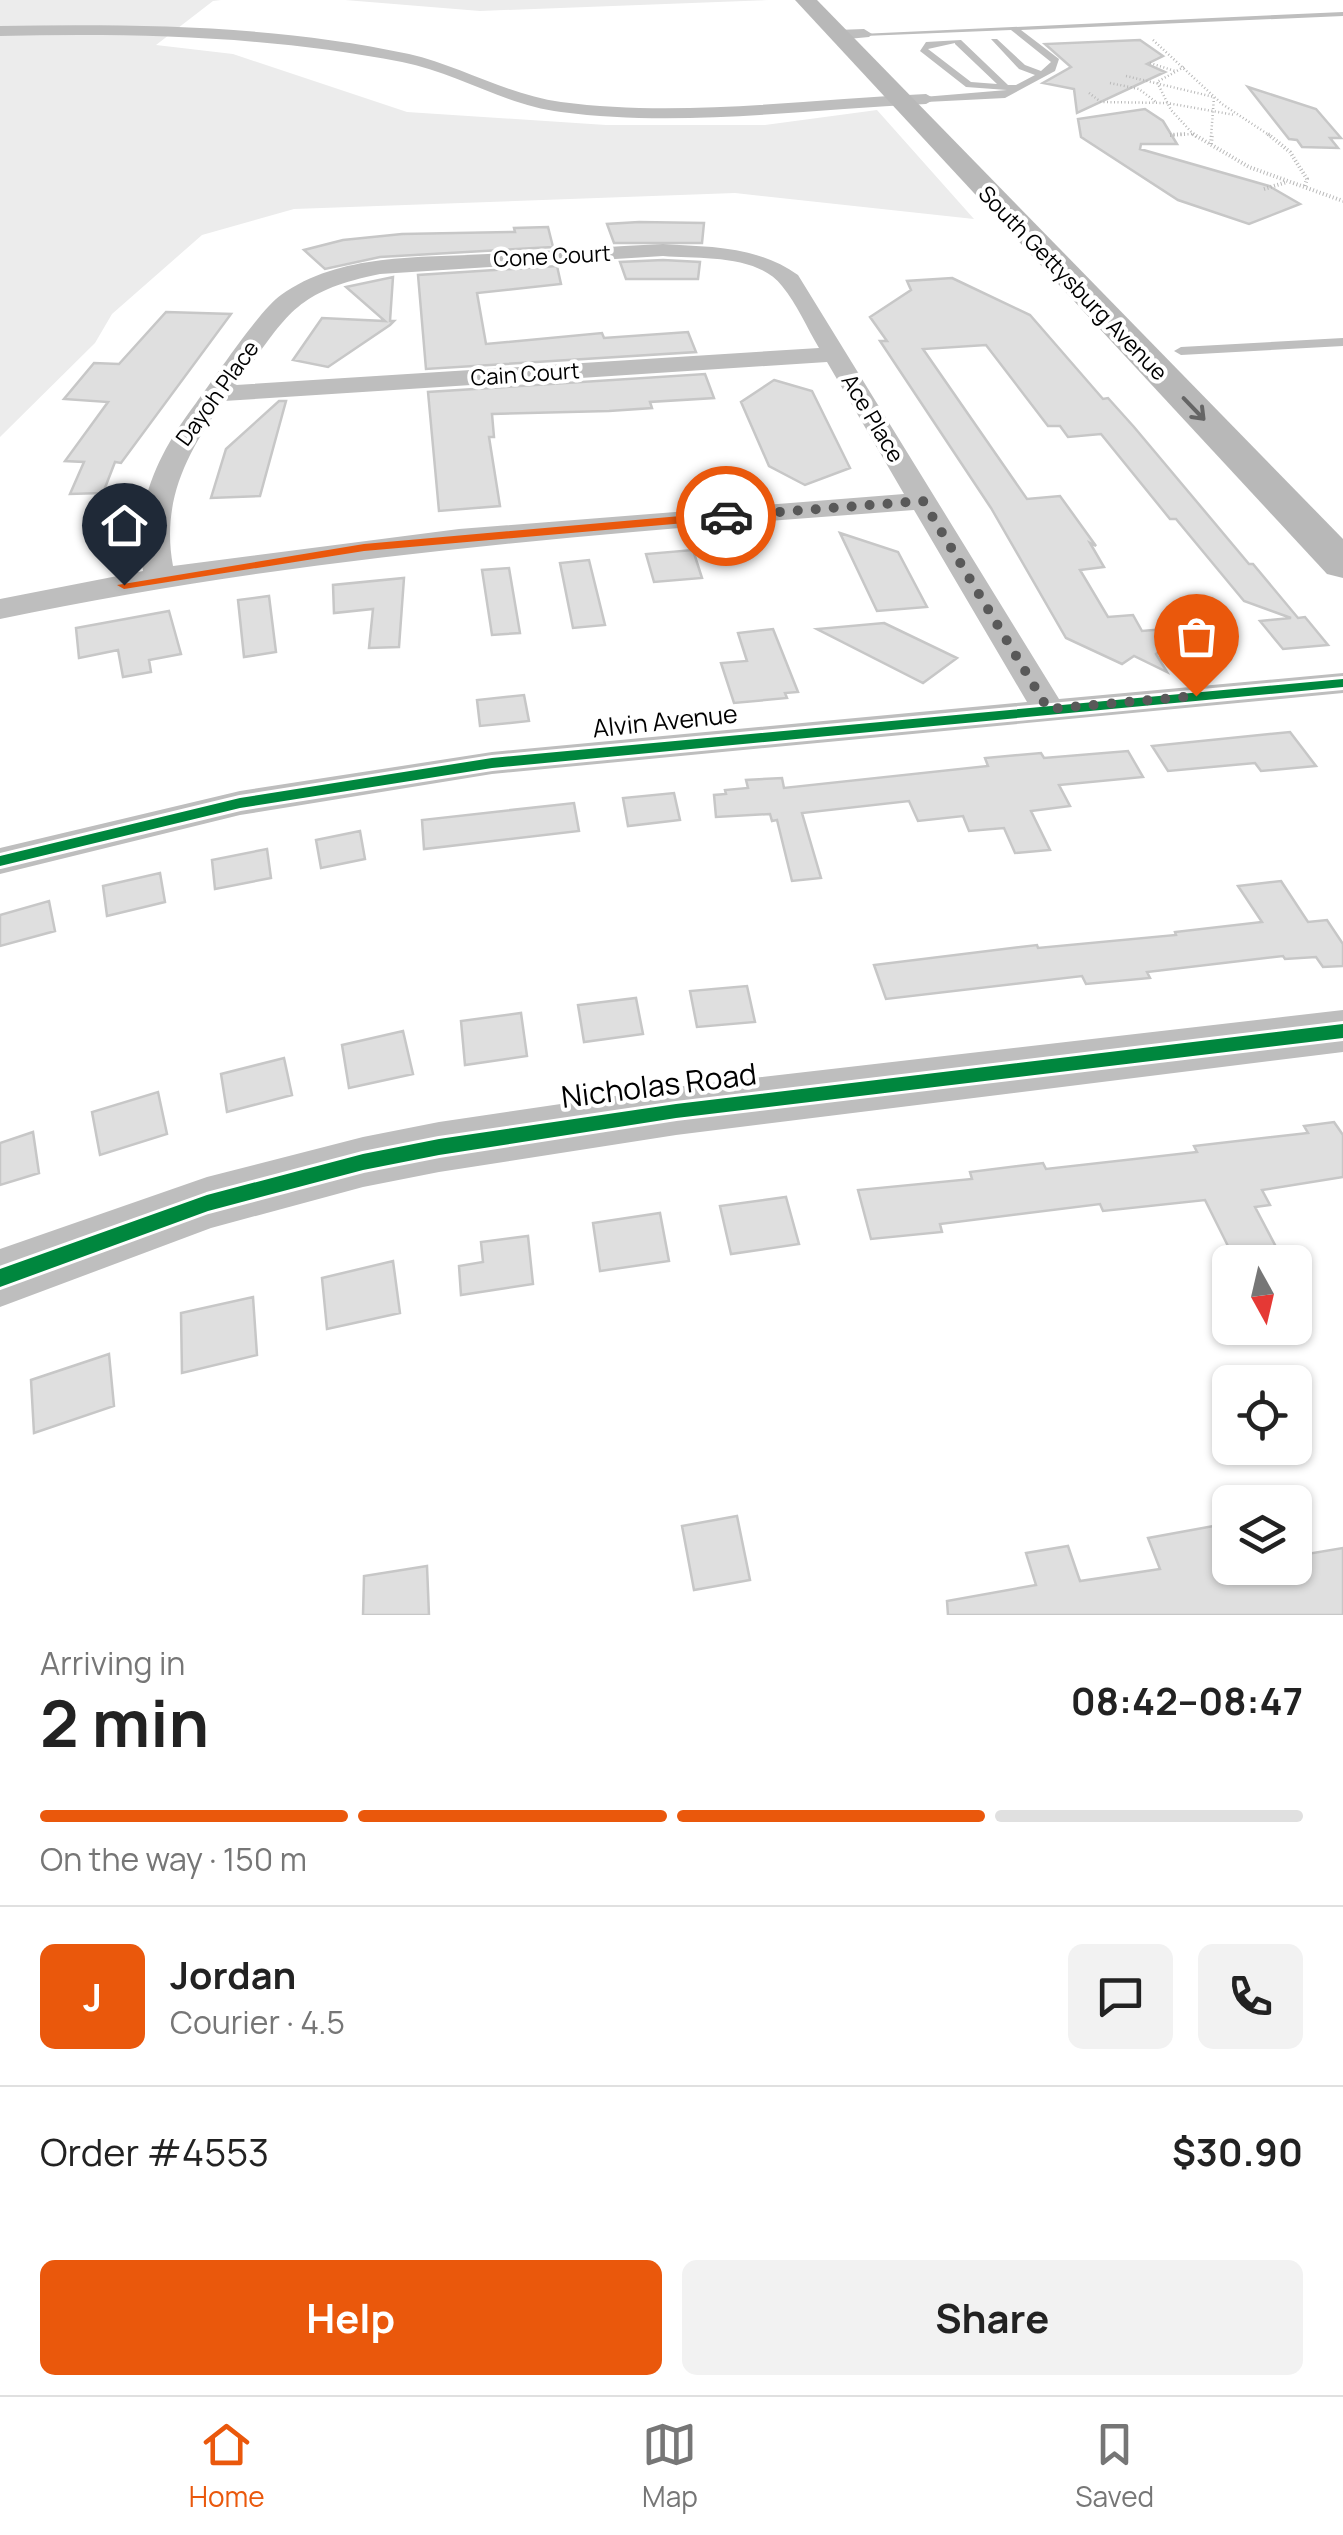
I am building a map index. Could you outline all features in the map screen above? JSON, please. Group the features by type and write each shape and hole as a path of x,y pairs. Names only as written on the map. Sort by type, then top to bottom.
{"main road":[{"name":"South Gettysburg Avenue","path":"804,0 851,34 1343,564"},
{"name":"South Gettysburg Avenue","path":"830,0 851,34"},
{"name":"South Gettysburg Avenue","path":"912,99 1222,392"}],"street":[{"path":"0,30 123,31 317,45 413,60 516,99 588,110 681,112 912,99"},
{"name":"Cone Court","path":"367,269 663,250 737,255"},
{"name":"Ace Place","path":"737,255 762,262 785,275 1048,709"},
{"name":"Dayoh Place","path":"160,578 154,540 160,485 175,450 286,301 318,282 367,269"},
{"name":"Cain Court","path":"216,394 834,354"},
{"path":"0,609 160,578 452,538 923,501"},
{"name":"Alvin Avenue","path":"0,861 175,816 412,774 1343,683"},
{"name":"Nicholas Road","path":"0,1278 206,1204 439,1146 676,1110 1343,1031"}],"lane":[{"path":"851,34 1343,14"},
{"path":"1014,28 1028,39 1056,61 1052,69 1010,87 969,85 923,49 929,44 1028,39"},
{"path":"994,40 1022,67 1040,74"},
{"path":"958,42 1010,87"},
{"path":"912,99 967,99 1005,94 1010,87"},
{"path":"1181,351 1343,342"}],"path":[{"path":"1127,23 1184,67 1214,97 1280,140 1302,167 1307,180 1304,188"},
{"path":"1150,63 1176,72"},
{"path":"1158,82 1184,67"},
{"path":"1126,76 1214,97"},
{"path":"1158,82 1172,113 1211,145 1247,166 1343,201"},
{"path":"1110,83 1138,88 1157,103"},
{"path":"1089,92 1101,102 1167,103 1241,116"},
{"path":"1211,145 1214,97"},
{"path":"1170,134 1194,134"},
{"path":"1264,189 1288,182"}],"shaded area":[{"path":"0,0 221,0 213,1 156,45 233,54 407,112 606,125 765,125 877,110 974,219 735,193 294,209 202,235 112,314 95,343 0,437"},
{"path":"345,0 769,0 480,11"}],"building":[{"path":"1140,40 1163,56 1147,64 1165,72 1077,113 1074,89 1043,83 1071,67 1045,44"},
{"path":"1248,87 1316,109 1341,138 1330,138 1338,148 1302,147 1297,140 1289,139"},
{"path":"1145,109 1163,121 1177,144 1141,144 1140,149 1269,186 1300,204 1249,224 1178,200 1081,137 1078,119"},
{"path":"704,223 702,243 614,243 607,224"},
{"path":"548,227 553,247 380,257 325,269 304,250 343,240 402,234 515,232 514,228"},
{"path":"620,262 700,262 698,279 626,279"},
{"path":"557,266 561,284 477,293 486,344 602,333 604,338 688,332 696,352 426,369 418,275"},
{"path":"393,277 390,321 394,321 390,325 328,367 293,360 322,318 385,321 346,287"},
{"path":"952,278 1030,315 1103,399 1108,398 1134,427 1249,564 1298,618 1305,617 1328,645 1283,649 1260,621 1291,618 1244,601 1101,434 1068,437 1060,426 1048,426 986,345 923,349 1027,499 1060,496 1096,546 1090,543 1104,567 1080,570 1108,617 1133,615 1142,631 1189,627 1156,654 1167,672 1134,656 1122,664 1066,638 991,508 880,341 887,341 870,317 911,290 907,281"},
{"path":"166,312 231,314 121,463 115,462 103,493 70,494 84,462 65,461 108,402 64,399 94,363 119,364"},
{"path":"705,374 714,398 650,402 652,408 492,414 494,437 489,437 500,506 439,511 428,392"},
{"path":"774,380 812,391 850,468 805,485 769,466 741,402"},
{"path":"279,401 286,401 260,496 211,498 226,449"},
{"path":"840,533 898,552 927,607 877,611"},
{"path":"693,550 702,578 654,582 646,554"},
{"path":"589,560 605,625 573,628 560,563"},
{"path":"509,568 520,633 492,635 482,570"},
{"path":"404,578 399,647 369,648 373,609 334,613 333,585"},
{"path":"269,596 276,652 244,657 238,600"},
{"path":"169,611 181,654 149,660 151,672 123,677 118,650 79,658 76,628"},
{"path":"884,623 957,658 923,683 817,629"},
{"path":"773,629 798,692 785,693 787,698 734,703 721,663 747,661 738,633"},
{"path":"524,695 529,721 480,726 477,700"},
{"path":"1290,732 1316,766 1261,771 1255,763 1168,771 1152,746"},
{"path":"1128,751 1143,777 1059,785 1070,806 1031,811 1050,850 1015,853 1004,828 969,831 963,816 918,821 909,801 802,813 821,878 792,881 777,820 772,821 770,814 716,817 714,795 748,788 746,780 782,778 784,788 988,766 985,758"},
{"path":"674,793 680,820 628,826 623,798"},
{"path":"574,803 579,831 424,849 422,820"},
{"path":"360,831 365,859 321,868 316,840"},
{"path":"267,849 271,878 215,889 212,860"},
{"path":"160,873 165,902 107,916 103,886"},
{"path":"1281,881 1308,922 1327,920 1343,944 1343,966 1323,967 1316,957 1283,956 1147,972 1150,978 1086,984 1082,976 886,999 874,965 1037,945 1038,948 1176,935 1175,932 1262,922 1238,886"},
{"path":"49,901 55,931 0,946 0,915"},
{"path":"747,986 755,1022 697,1027 690,991"},
{"path":"636,998 643,1034 584,1042 578,1005"},
{"path":"521,1013 527,1056 465,1065 461,1021"},
{"path":"403,1031 413,1074 349,1088 342,1045"},
{"path":"284,1058 292,1095 227,1112 221,1074"},
{"path":"158,1092 167,1134 100,1155 92,1112"},
{"path":"1334,1122 1343,1135 1343,1177 1262,1190 1270,1205 1255,1207 1275,1245 1228,1245 1205,1200 1103,1211 1100,1204 940,1224 942,1232 871,1239 858,1190 972,1179 970,1172 1043,1163 1046,1169 1197,1152 1194,1146 1308,1133 1304,1126"},
{"path":"33,1132 39,1173 0,1185 0,1143"},
{"path":"786,1197 799,1244 731,1254 720,1206"},
{"path":"660,1213 669,1261 600,1271 593,1223"},
{"path":"528,1236 533,1284 461,1295 459,1266 483,1262 481,1242"},
{"path":"393,1261 400,1313 327,1329 322,1278"},
{"path":"253,1297 257,1355 182,1373 181,1313"},
{"path":"109,1354 114,1406 34,1433 31,1380"},
{"path":"737,1516 750,1580 694,1590 682,1526"},
{"path":"1212,1526 1212,1585 1312,1585 1312,1553 1343,1548 1343,1615 948,1615 947,1601 1036,1585 1026,1553 1068,1546 1080,1581 1160,1569 1148,1538"},
{"path":"427,1566 429,1615 363,1615 364,1576"}],"cycle path":[{"path":"0,861 240,803 492,763 1343,683"},
{"path":"0,1278 207,1203 363,1162 439,1147 676,1111 1343,1031"}],"way so far":[{"path":"726,516 923,501 1048,709 1196,696"}],"route":[{"path":"124,585 364,548 726,516"}]}
